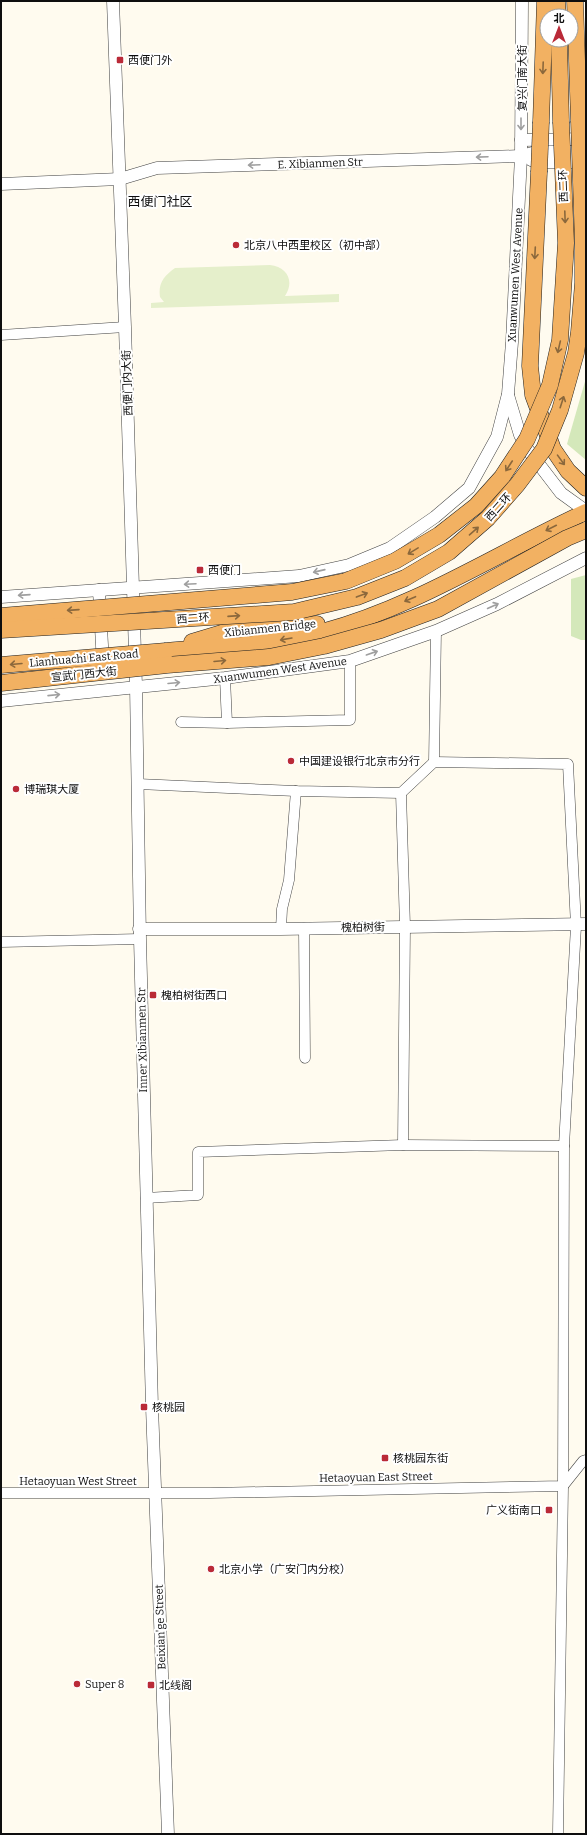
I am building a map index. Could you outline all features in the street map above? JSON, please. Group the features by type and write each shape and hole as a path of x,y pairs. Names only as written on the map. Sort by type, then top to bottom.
{"highway":[{"path":"545,1 530,366 533,395 553,449 568,471 586,488"},
{"name":"西二环","path":"1,630 294,612 357,596 405,578 449,552 488,518 517,485 544,449 562,404 576,353 580,332 583,244 575,1"},
{"name":"西二环","path":"1,616 292,592 346,581 395,561 439,535 476,506 502,477 527,439 550,385 560,340 566,243 559,48"},
{"name":"Xuanwumen West Avenue","path":"376,614 421,595 586,511"},
{"name":"Xuanwumen West Avenue","path":"1,683 167,665 269,656 324,646 381,630 438,609 567,538 586,530"},
{"name":"Xibianmen Bridge","path":"166,651 203,637 232,630 322,623 376,614"},
{"name":"Lianhuachi East Road","path":"1,665 166,651"}],"street":[{"name":"西便门内大街","path":"113,1 133,587"},
{"name":"复兴门南大街","path":"521,156 522,1"},
{"path":"521,140 586,139"},
{"path":"521,156 536,152 586,152"},
{"name":"E. Xibianmen Str","path":"1,184 120,179 158,168 521,156"},
{"path":"521,156 536,162 586,162"},
{"name":"Xuanwumen West Avenue","path":"3,596 299,576 349,564 390,548 435,517 469,488 497,437 508,394 521,156"},
{"path":"1,335 125,327"},
{"name":"Xuanwumen West Avenue","path":"508,394 518,430 528,450 561,493 586,511"},
{"name":"Xuanwumen West Avenue","path":"1,701 104,689 224,678 350,661 436,631 497,604 586,558"},
{"name":"Inner Xibianmen Str","path":"133,587 138,784 139,934 155,1492"},
{"path":"99,590 104,689"},
{"path":"434,762 436,631"},
{"path":"181,722 227,723 350,720 350,661"},
{"path":"224,678 227,723"},
{"path":"138,784 296,791 402,793 434,762 568,764 583,926 564,1146 563,1486 558,1834"},
{"path":"281,929 282,909 289,880 296,791"},
{"path":"402,793 405,927 403,1145"},
{"name":"槐柏树街","path":"139,934 304,928 583,926"},
{"path":"304,928 305,1058"},
{"path":"1,942 139,934"},
{"path":"146,1198 198,1195 198,1152 403,1145 564,1146"},
{"path":"563,1486 583,1461 586,1460"},
{"name":"Hetaoyuan East Street","path":"155,1492 563,1486"},
{"name":"Hetaoyuan West Street","path":"1,1493 155,1492"},
{"name":"Beixian'ge Street","path":"155,1492 168,1834"}],"green space":[{"path":"270,265 281,269 288,276 289,285 285,296 339,294 339,302 151,308 151,303 164,302 160,297 161,284 165,277 175,268"},
{"path":"586,378 586,460 567,444"},
{"path":"586,575 586,640 581,640 571,636 571,579"}],"place":[{"name":"西便门外","path":"120,60"},
{"name":"北京八中西里校区（初中部）","path":"236,245"},
{"name":"西便门","path":"200,570"},
{"name":"中国建设银行北京市分行","path":"291,761"},
{"name":"博瑞琪大厦","path":"16,789"},
{"name":"槐柏树街西口","path":"153,995"},
{"name":"核桃园","path":"144,1407"},
{"name":"核桃园东街","path":"385,1458"},
{"name":"广义街南口","path":"549,1510"},
{"name":"北京小学（广安门内分校）","path":"211,1569"},
{"name":"Super 8","path":"77,1684"},
{"name":"北线阁","path":"151,1685"}],"district":[{"name":"西便门社区","path":"160,201"}]}
